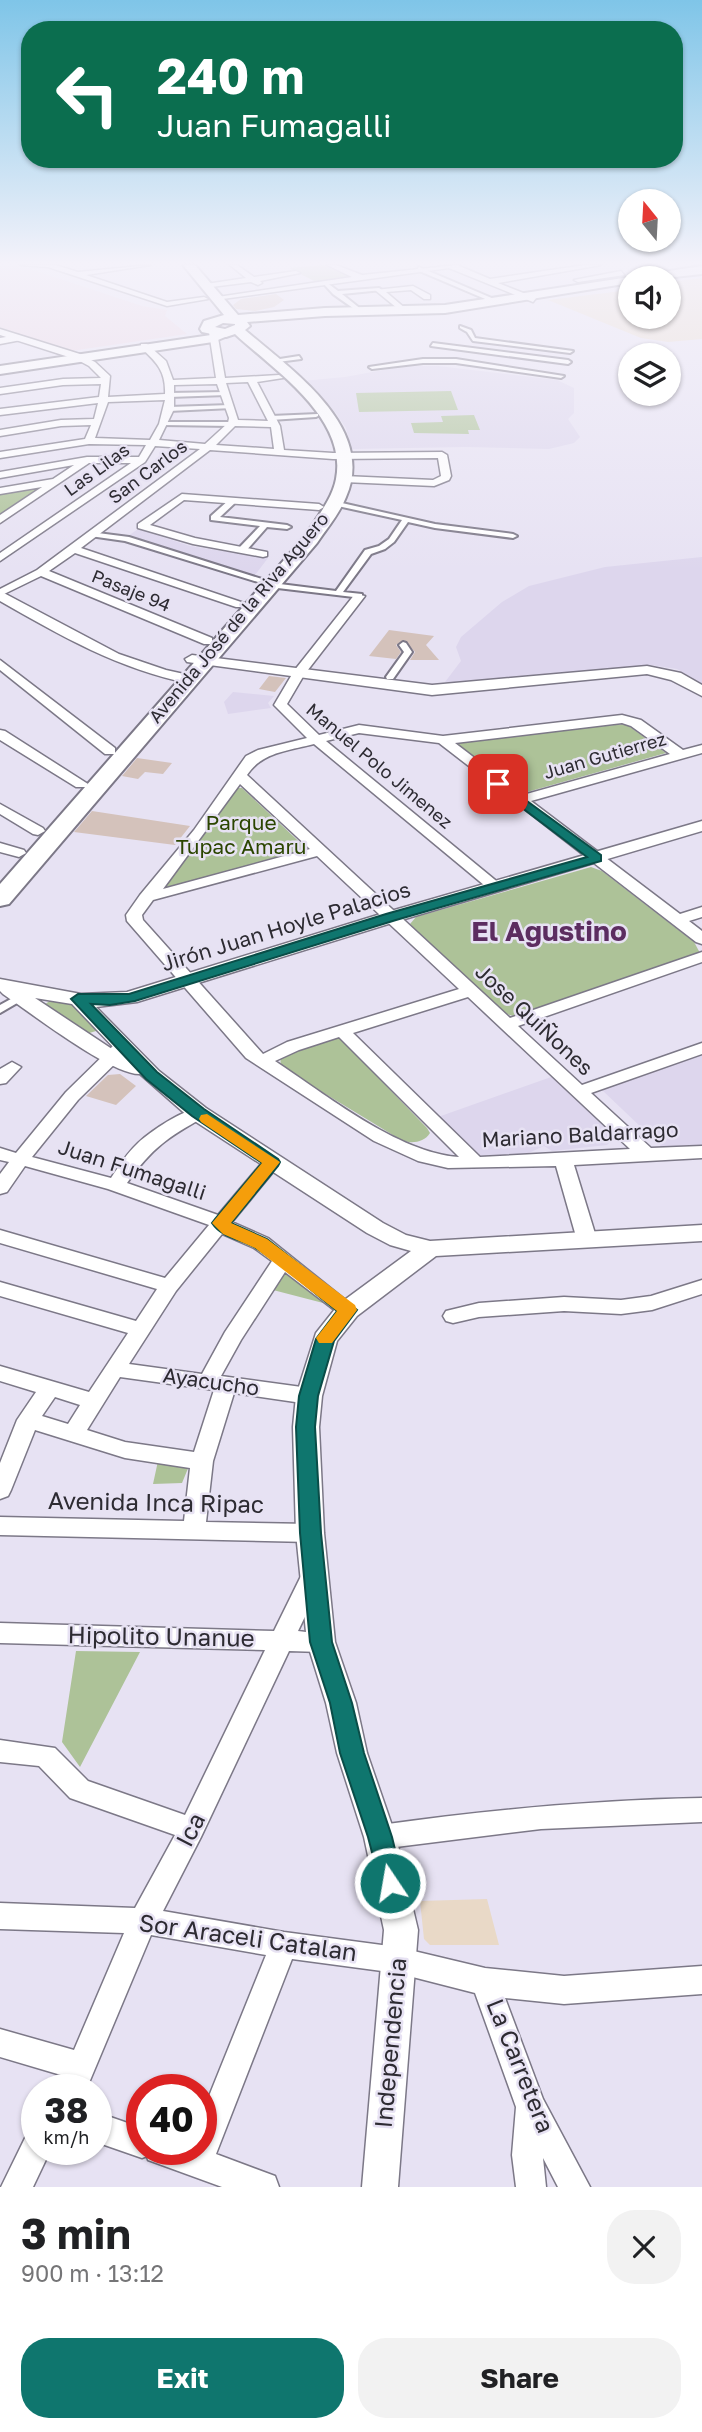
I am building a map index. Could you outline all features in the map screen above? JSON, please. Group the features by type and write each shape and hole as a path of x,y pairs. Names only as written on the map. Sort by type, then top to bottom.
{"main road":[{"name":"Avenida José de la Riva Aguero","path":"267,367 322,414"},
{"name":"Avenida José de la Riva Aguero","path":"228,626 240,605 311,539 344,479 339,456 340,435 309,394 277,367"},
{"name":"Avenida José de la Riva Aguero","path":"328,505 333,472 339,456"},
{"name":"Avenida José de la Riva Aguero","path":"0,875 10,850 38,831 266,582"},
{"name":"Avenida José de la Riva Aguero","path":"0,899 196,661"}],"street":[{"path":"89,440 102,411 106,381 106,376 96,367"},
{"path":"164,367 170,383 279,378"},
{"path":"222,367 221,382 233,423"},
{"path":"509,367 561,372 534,367"},
{"path":"0,391 51,383 106,381"},
{"path":"253,381 282,443 279,452"},
{"name":"Las Lilas","path":"0,558 142,460 164,424 169,409 170,383"},
{"path":"0,412 102,399 225,394"},
{"path":"169,409 230,407"},
{"path":"164,424 272,421 322,414"},
{"path":"0,433 61,423 97,422"},
{"name":"San Carlos","path":"0,594 41,572 93,534 209,447 233,423"},
{"path":"0,455 89,440 155,442 339,456 442,456 446,476 440,482 344,479"},
{"path":"0,475 88,460 142,460"},
{"path":"0,520 88,460"},
{"path":"0,491 58,481"},
{"path":"263,554 193,541 142,526 182,497 328,505 461,530 513,536"},
{"path":"233,501 214,519 287,527"},
{"path":"338,593 368,552 384,548 396,539 406,519"},
{"path":"242,550 265,525"},
{"path":"93,534 126,539 266,582 359,596"},
{"path":"0,541 21,545"},
{"path":"72,548 240,605"},
{"name":"Pasaje 94","path":"41,572 196,661"},
{"path":"0,594 129,665 196,661 387,680 432,690 647,670 677,676 702,691"},
{"name":"Manuel Polo Jimenez","path":"359,596 301,671 280,705 315,739 495,887"},
{"path":"387,680 408,652 403,646"},
{"path":"0,664 110,751"},
{"path":"145,898 198,833 251,759 315,739 365,729 443,740 622,719 636,723 681,755"},
{"path":"0,734 81,784"},
{"path":"443,740 702,939"},
{"name":"Juan Gutierrez","path":"519,800 702,749"},
{"name":"Jose QuiÑones","path":"240,776 645,1153"},
{"path":"0,808 38,831"},
{"name":"Jirón Juan Hoyle Palacios","path":"8,989 78,999 120,1000 702,826"},
{"path":"145,898 319,851"},
{"name":"Mariano Baldarrago","path":"145,898 134,915 135,921 186,981 261,1061 400,1147 440,1161 475,1163 564,1162 645,1153 702,1152"},
{"path":"678,920 702,912"},
{"path":"505,1025 702,957"},
{"path":"0,1010 8,989 82,1038 116,1052 152,1075 198,1113 375,1228 398,1240 430,1249 702,1234"},
{"path":"261,1061 293,1046 469,991"},
{"path":"78,999 107,1029 116,1052"},
{"path":"82,1038 98,1035 107,1029"},
{"path":"342,1031 475,1163"},
{"path":"579,1092 702,1048"},
{"path":"0,1188 20,1159 116,1052"},
{"path":"0,1064 12,1066 0,1079"},
{"path":"115,1185 142,1149 158,1136 198,1113"},
{"name":"Juan Fumagalli","path":"0,1154 115,1185 221,1223 229,1230 261,1243 348,1310"},
{"path":"72,1435 169,1286 272,1162"},
{"path":"564,1162 587,1240"},
{"path":"0,1236 169,1286"},
{"name":"Independencia","path":"383,2185 401,1930 380,1837 352,1753 341,1703 321,1642 310,1533 306,1427 309,1396 325,1339 348,1310 430,1249"},
{"path":"194,1530 202,1461 217,1383 232,1336 282,1261"},
{"path":"453,1316 479,1310 564,1304 621,1307 652,1303 702,1287"},
{"path":"0,1289 139,1329"},
{"name":"Ayacucho","path":"113,1369 309,1396"},
{"path":"0,1373 92,1401"},
{"path":"0,1490 28,1420 49,1390"},
{"path":"28,1420 125,1450 202,1461"},
{"name":"Avenida Inca Ripac","path":"0,1526 310,1533"},
{"name":"Ica","path":"78,2074 143,1921 192,1829 315,1572"},
{"name":"Hipolito Unanue","path":"0,1633 321,1642"},
{"path":"0,1751 46,1756 79,1790 192,1829"},
{"path":"380,1837 460,1825 621,1810 702,1810"},
{"name":"Sor Araceli Catalan","path":"0,1916 143,1921 284,1945 397,1960 485,1982 564,1990 702,1980"},
{"path":"217,2114 284,1945"},
{"name":"La Carretera","path":"485,1982 531,2107 575,2187"},
{"path":"0,2043 67,2074"},
{"path":"531,2107 527,2155 531,2187"},
{"path":"16,2187 28,2165"},
{"path":"206,2165 264,2187"}],"shaded area":[{"path":"399,367 447,367 557,380 574,388 574,413 568,419 580,437 574,443 549,449 351,449 346,428 335,412 302,381 345,377"},
{"path":"138,529 190,546 268,558 255,575 128,536"},
{"path":"702,557 702,684 677,669 651,665 467,685 445,682 461,661 456,647 461,637 502,602 529,586 605,567"},
{"path":"233,692 274,696 268,703 271,708 228,714 224,702"},
{"path":"702,1054 702,1147 664,1149 602,1090"},
{"path":"554,1076 612,1132 613,1139 607,1145 552,1151 544,1146 522,1156 491,1158 474,1154 438,1117"},
{"path":"487,1899 499,1945 430,1945 424,1939 420,1901"}],"green space":[{"path":"451,391 458,410 359,412 356,393"},
{"path":"474,415 480,430 468,430 469,434 414,433 411,423 443,422 441,416"},
{"path":"47,485 0,516 0,492"},
{"path":"626,724 666,753 520,794 453,744 456,740"},
{"name":"Parque Tupac Amaru","path":"236,788 242,788 309,851 167,889 162,886"},
{"path":"591,867 602,871 694,942 700,953 513,1016 503,1013 410,924 416,917"},
{"path":"51,1000 72,1002 96,1031 86,1034 44,1005"},
{"path":"337,1035 427,1128 430,1133 424,1139 417,1142 401,1140 281,1067 280,1055"},
{"path":"283,1272 327,1304 273,1290"},
{"path":"158,1461 189,1466 182,1483 153,1484"},
{"path":"76,1651 140,1652 80,1767 62,1742"}],"building":[{"path":"389,630 434,636 426,645 439,660 410,660 415,652 404,640 396,645 401,652 396,659 369,656"},
{"path":"269,676 286,678 275,692 259,689"},
{"path":"137,758 172,763 163,774 145,772 138,779 122,776"},
{"path":"92,811 190,826 175,845 74,832"},
{"path":"120,1074 136,1086 116,1105 86,1096 108,1075"}],"slow traffic":[{"path":"207,1119 272,1162 221,1223 229,1230 261,1243 348,1310 326,1338"}],"district":[{"name":"El Agustino","path":"549,931"}],"route":[{"path":"390,1883 380,1837 352,1753 341,1703 321,1642 310,1533 306,1427 309,1396 325,1339 348,1310 261,1243 229,1230 221,1223 272,1162 198,1113 152,1075 78,999 130,998 391,917 597,858 498,784"}]}
